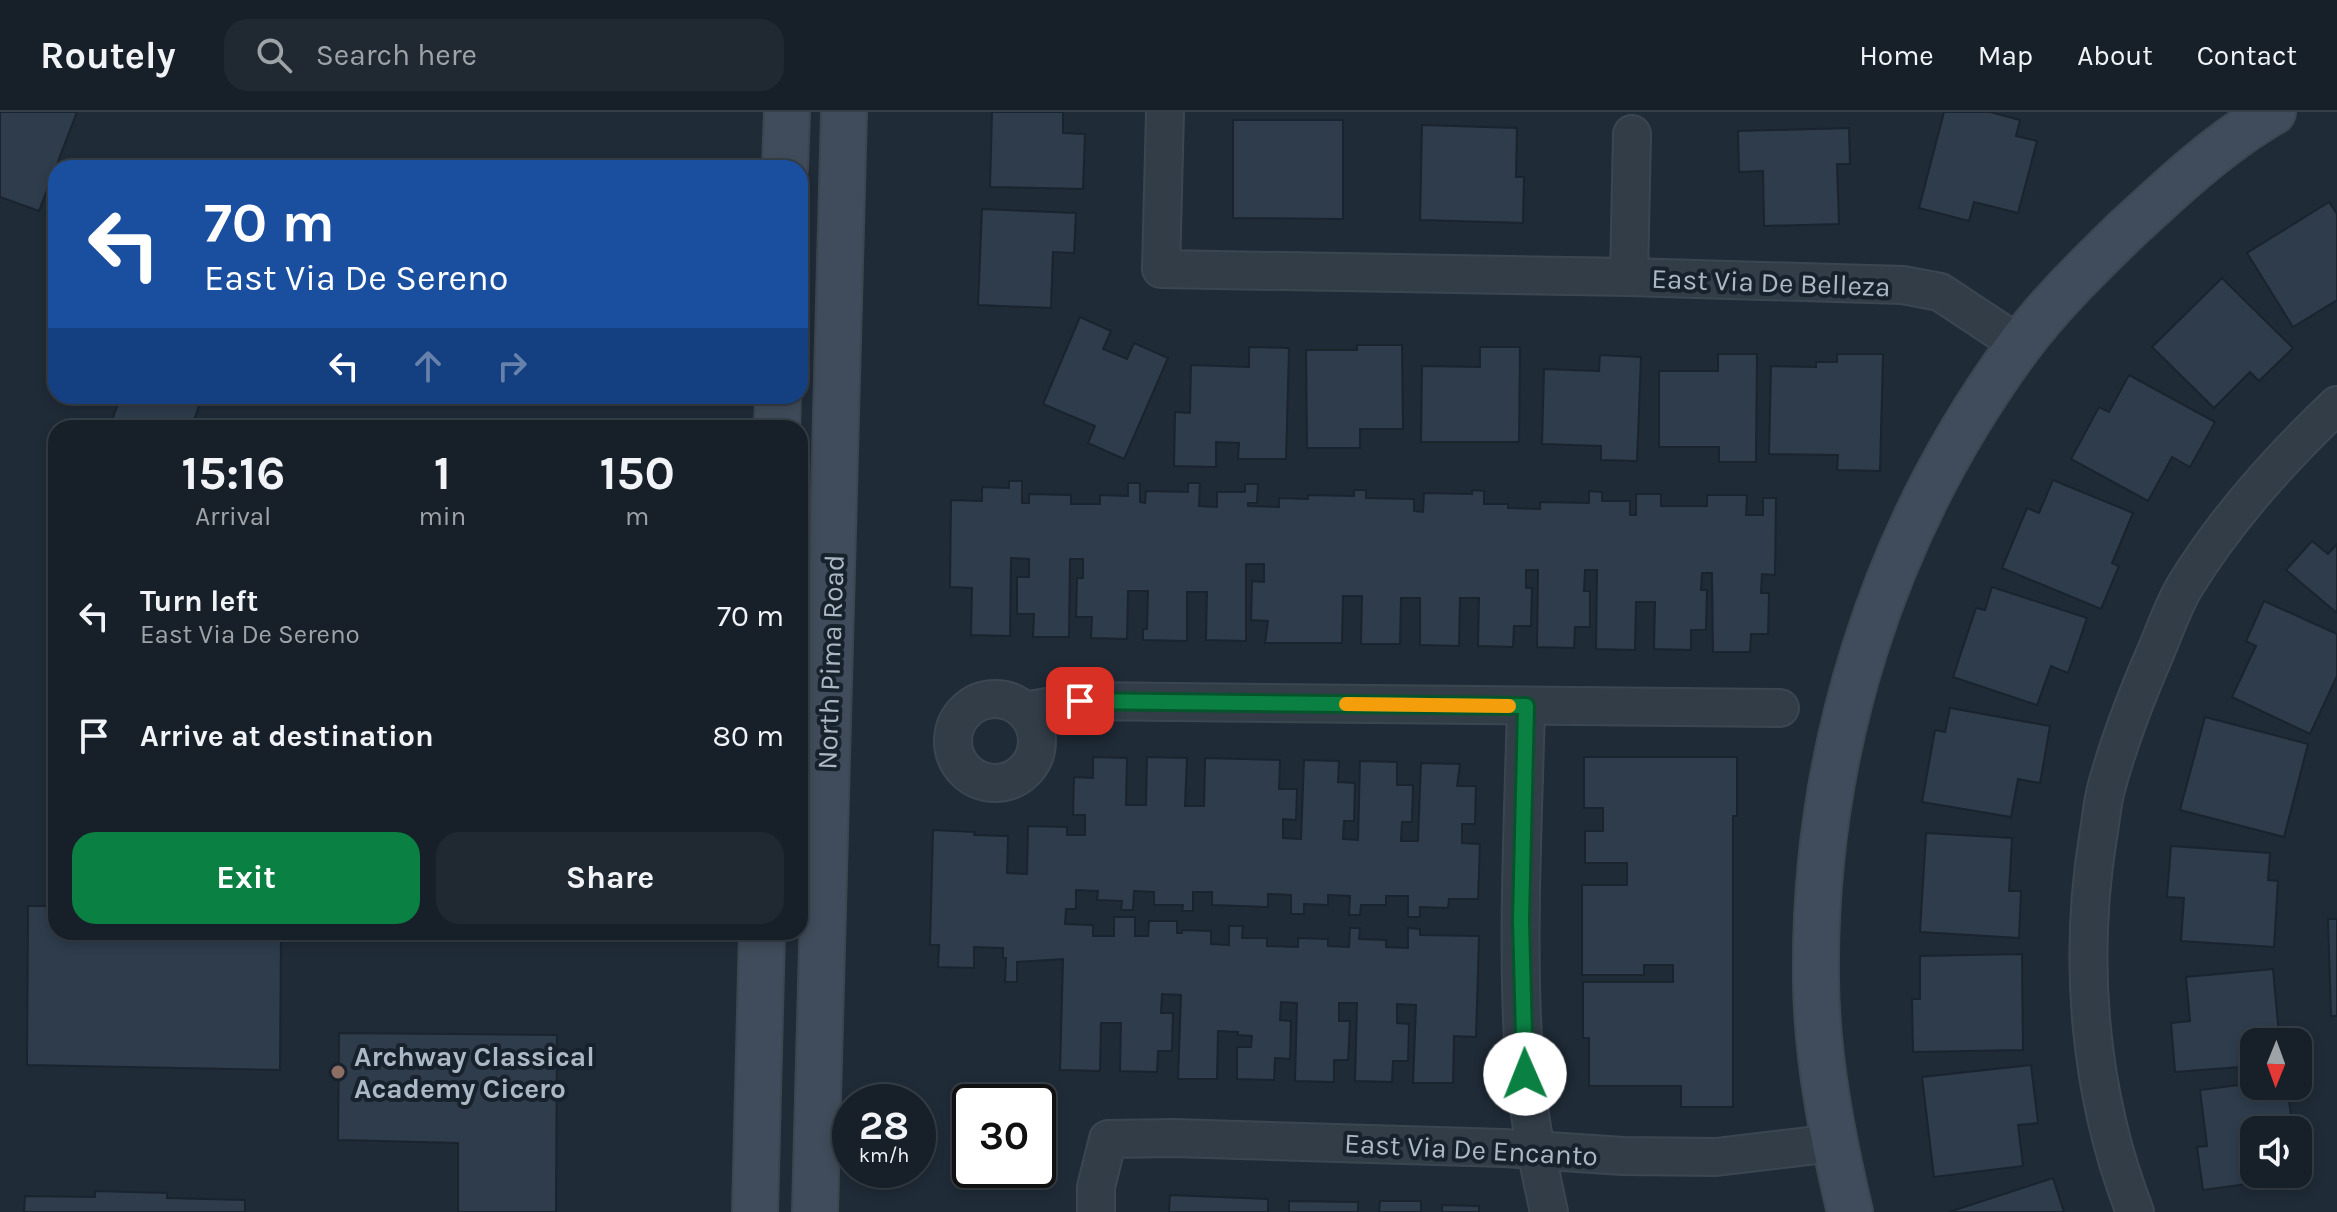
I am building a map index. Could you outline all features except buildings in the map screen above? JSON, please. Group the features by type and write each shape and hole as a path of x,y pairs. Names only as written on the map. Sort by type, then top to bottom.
{"main road":[{"path":"785,160 787,112"},
{"path":"821,112 815,349 837,410"},
{"name":"North Pima Road","path":"815,1212 844,112"},
{"path":"1850,1212 1834,1143 1822,1064 1816,983 1818,889 1832,772 1858,668 1878,607 1907,537 1958,439 2020,345 2090,264 2141,217 2193,171 2273,112"},
{"path":"755,1212 762,940"}],"street":[{"name":"East Via De Belleza","path":"1165,112 1161,269 1903,285 1940,292 2020,345"},
{"path":"1629,277 1632,134"},
{"path":"2135,1212 2114,1148 2097,1073 2088,995 2090,884 2106,791 2138,692 2184,588 2230,523 2303,437 2337,405"},
{"path":"1025,711 1080,701 1780,708"},
{"path":"1526,706 1521,920 1525,1074 1549,1212"},
{"name":"East Via De Encanto","path":"1096,1212 1096,1187 1108,1139 1190,1139 1716,1157 1834,1143"}],"slow traffic":[{"path":"1346,704 1509,706"}],"place":[{"name":"Archway Classical Academy Cicero","path":"338,1072"}],"route":[{"path":"1080,701 1526,706 1521,920 1525,1074"}]}
